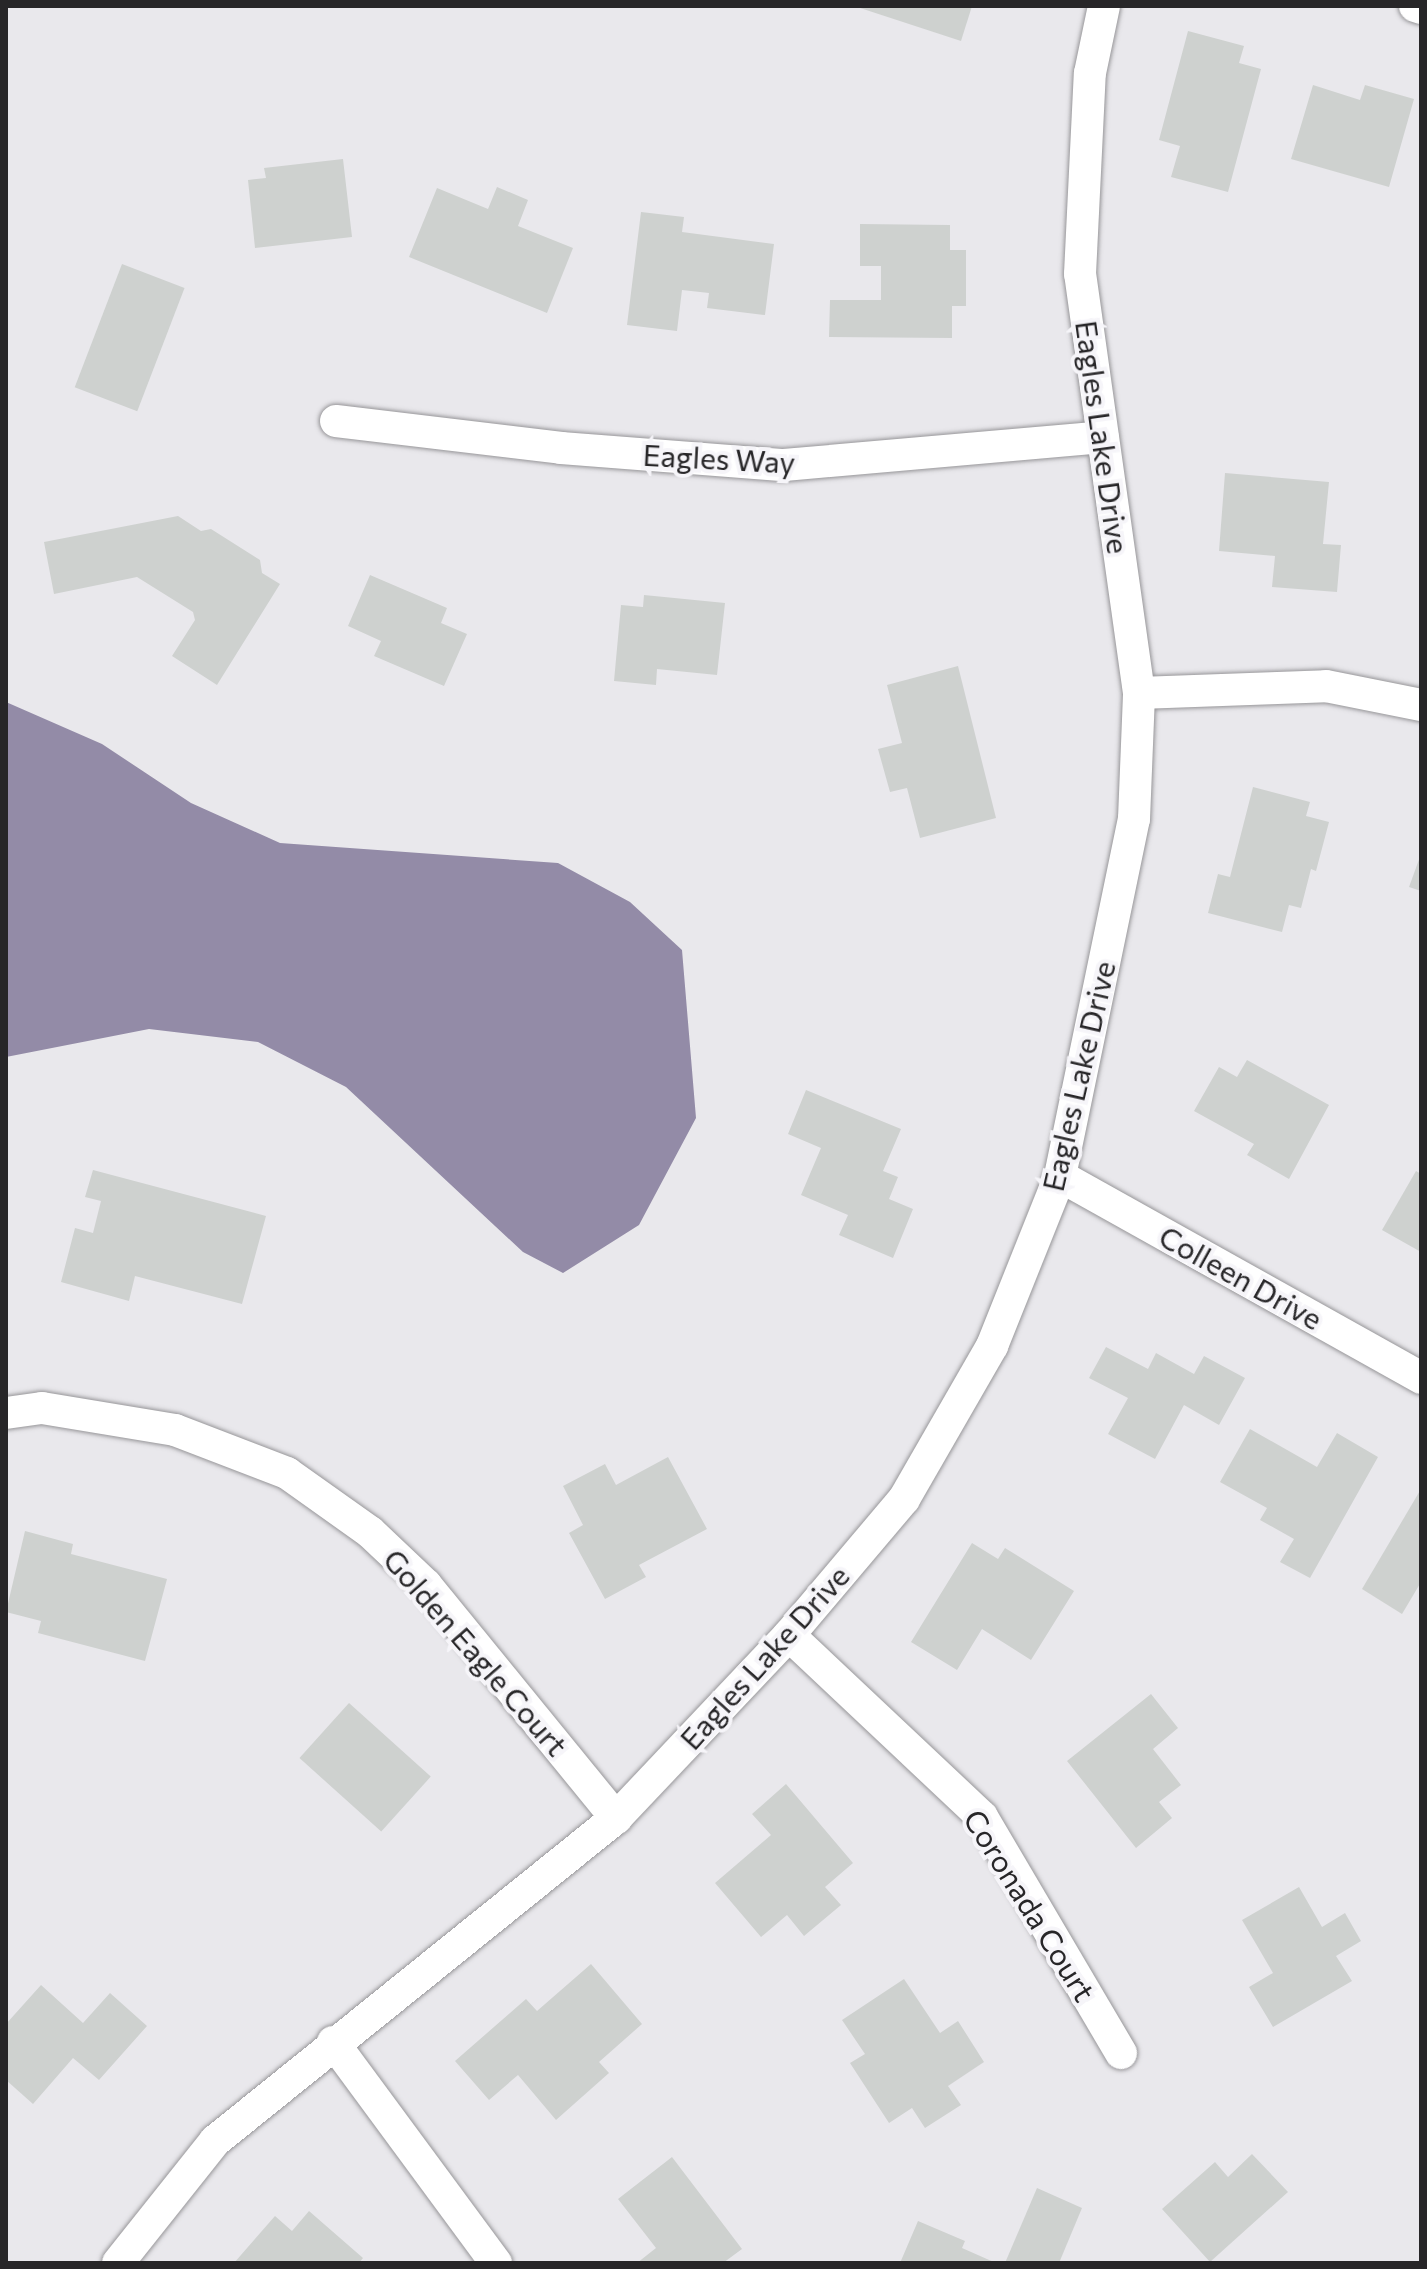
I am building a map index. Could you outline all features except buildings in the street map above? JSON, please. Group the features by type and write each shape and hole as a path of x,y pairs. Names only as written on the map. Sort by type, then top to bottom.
{"street":[{"name":"Eagles Lake Drive","path":"118,2263 215,2141 333,2042 616,1818 789,1635 904,1499 992,1346 1060,1176 1134,819 1139,693 1080,274 1090,73 1104,6"},
{"path":"1415,6 1421,8"},
{"name":"Eagles Way","path":"336,421 561,448 784,465 1103,437"},
{"path":"1139,693 1326,686 1421,705"},
{"name":"Colleen Drive","path":"1060,1176 1421,1378"},
{"name":"Golden Eagle Court","path":"6,1413 42,1408 175,1430 287,1473 370,1532 426,1585 616,1818"},
{"name":"Coronada Court","path":"789,1635 982,1817 1121,2053"},
{"path":"333,2042 496,2263"}],"shaded area":[{"path":"6,702 102,744 191,803 280,843 558,863 630,902 682,950 696,1118 639,1225 563,1273 523,1252 346,1087 258,1042 149,1029 6,1057"}]}
